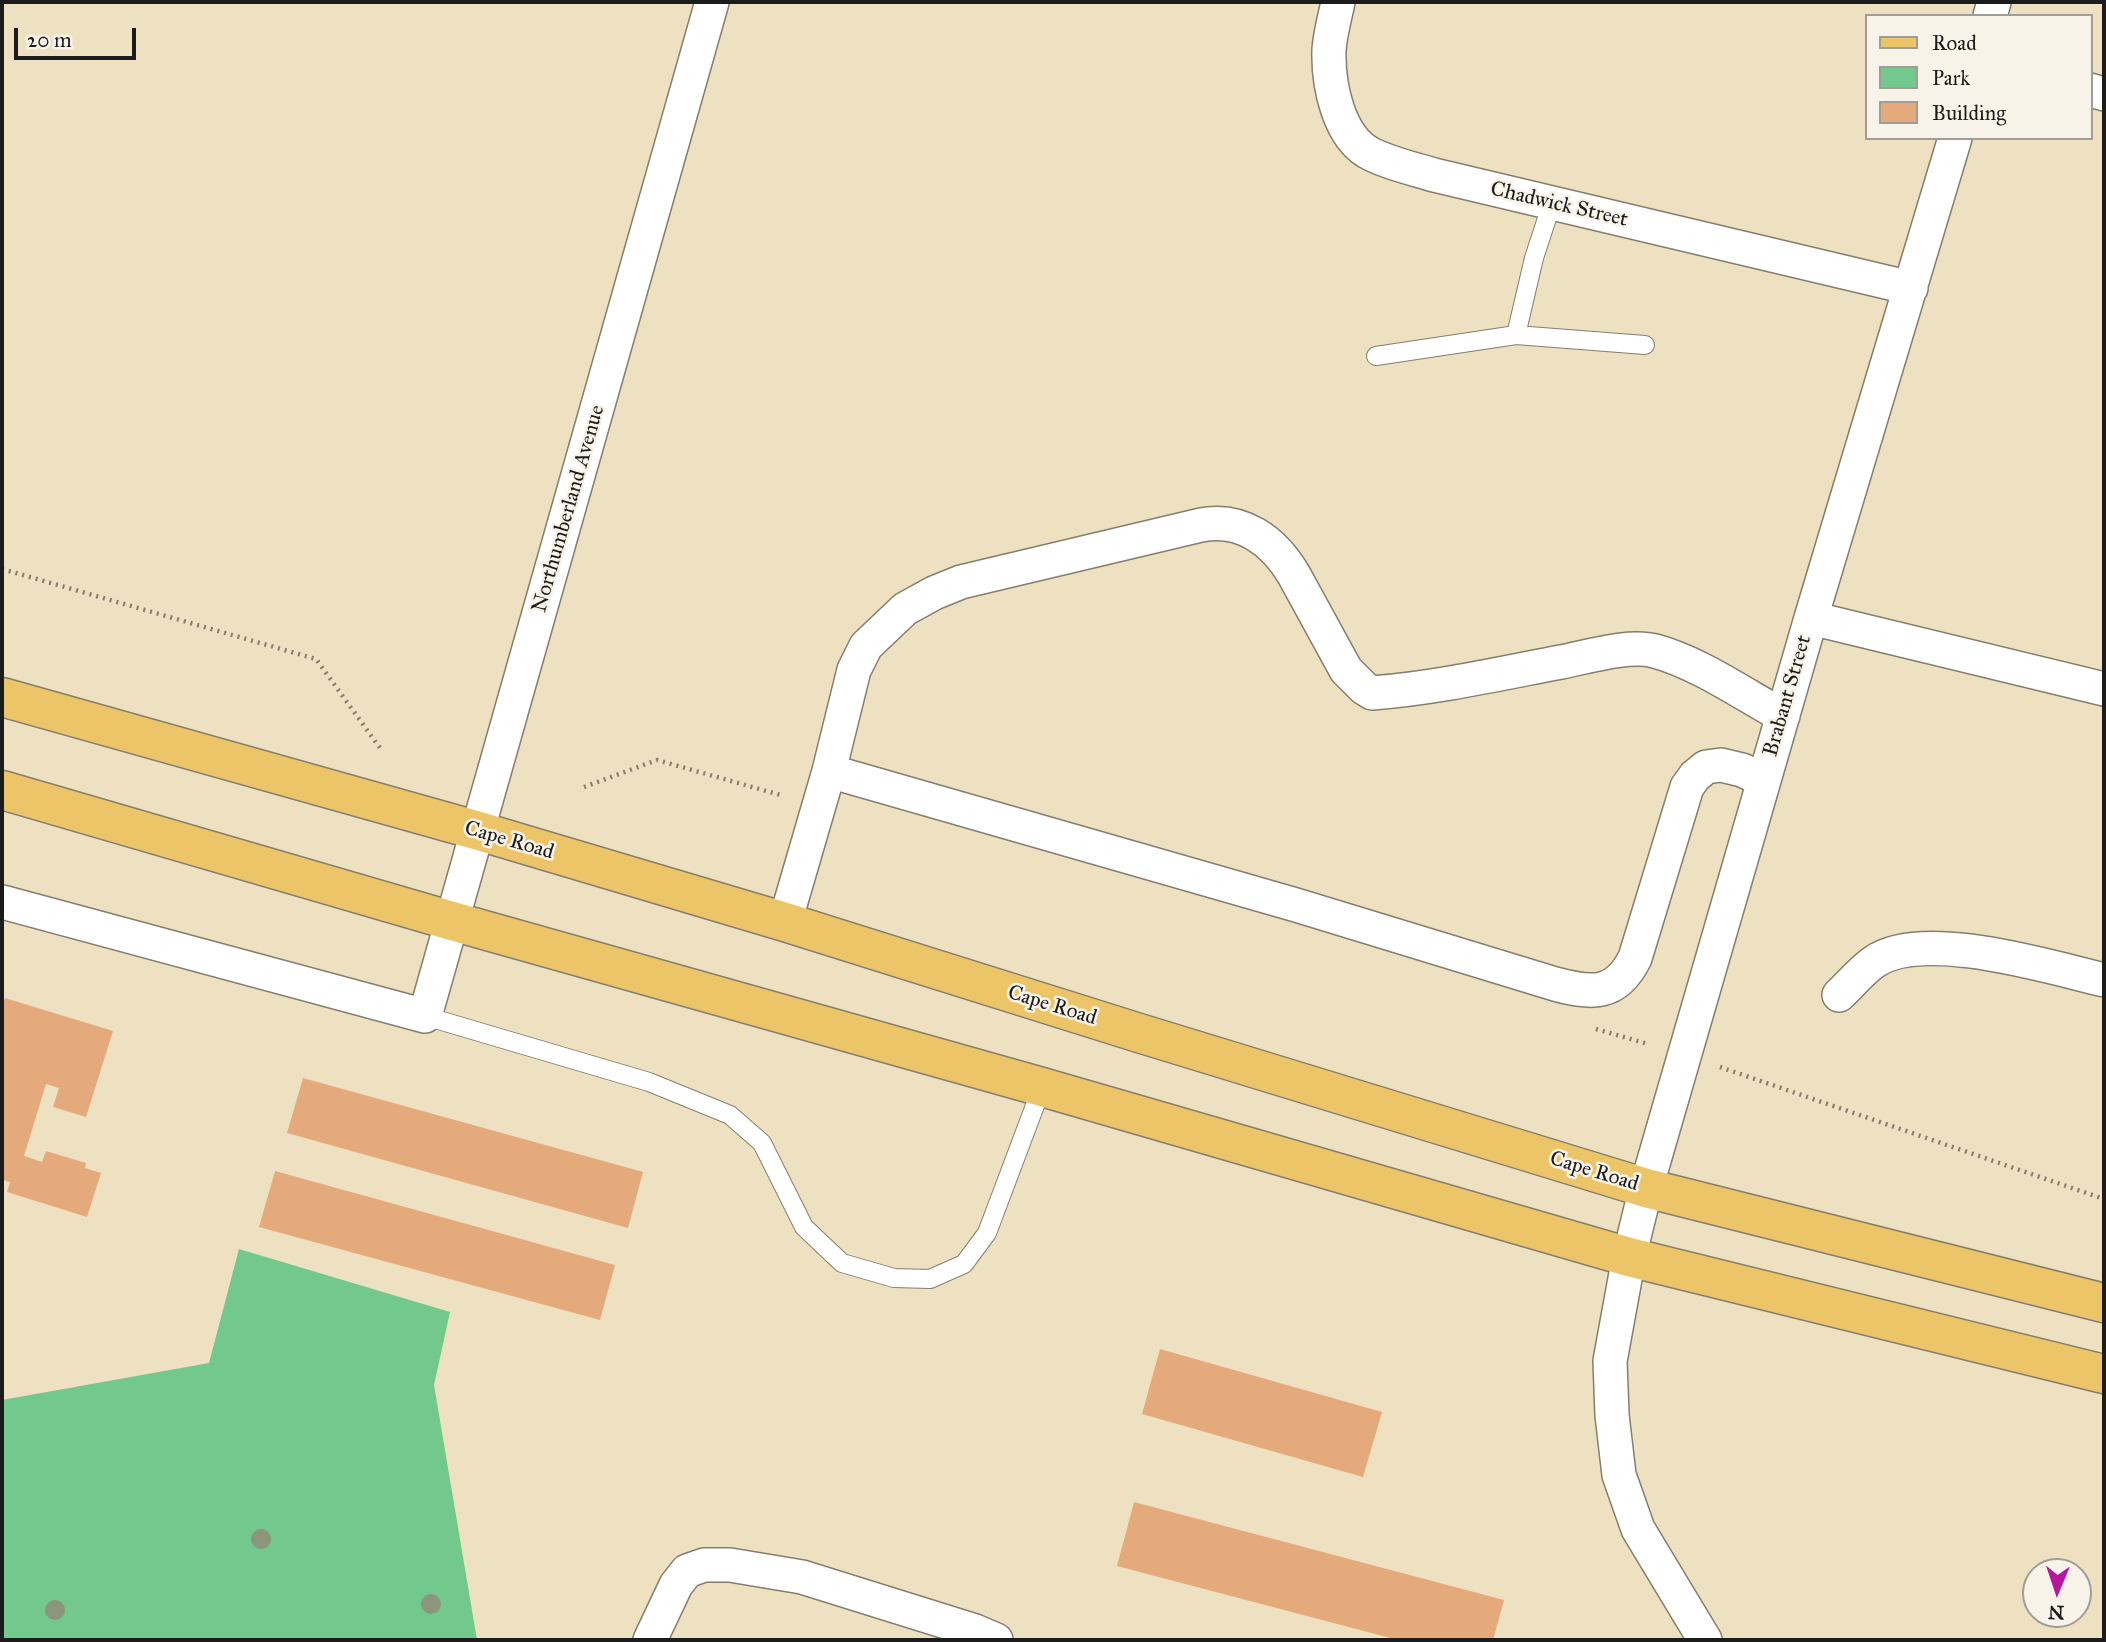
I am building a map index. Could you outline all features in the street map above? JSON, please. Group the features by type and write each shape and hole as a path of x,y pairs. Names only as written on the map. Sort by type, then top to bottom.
{"main road":[{"name":"Cape Road","path":"2,698 478,831 785,922 1646,1188 2104,1303"},
{"path":"2,790 1629,1257 2104,1374"}],"street":[{"name":"Northumberland Avenue","path":"425,1016 712,2"},
{"name":"Chadwick Street","path":"1338,2 1329,47 1330,78 1341,121 1354,140 1370,154 1434,175 1911,288"},
{"name":"Brabant Street","path":"1705,1640 1638,1529 1619,1475 1612,1415 1610,1360 1629,1257 1646,1188 1811,618 1954,140"},
{"path":"785,922 829,771 854,670 866,646 905,609 961,582 1213,523 1232,524 1247,529 1275,549 1294,575 1346,670 1364,688 1372,692 1434,687 1643,649 1654,650 1690,664 1783,716"},
{"path":"1811,618 2104,689"},
{"path":"829,771 1296,905 1555,984 1596,991 1610,988 1621,980 1635,958 1677,817 1687,787 1695,776 1706,767 1721,765 1764,780"},
{"path":"2,902 425,1016"},
{"path":"1839,995 1874,961 1897,951 1938,947 1980,952 2104,980"},
{"path":"650,1640 676,1585 687,1571 704,1564 730,1565 802,1577 996,1640"}],"lane":[{"path":"1516,335 1534,258 1552,203"},
{"path":"1376,356 1516,335 1645,345"},
{"path":"425,1016 649,1082 730,1115 762,1143 804,1227 842,1263 894,1278 930,1279 964,1264 987,1233 1042,1087"}],"path":[{"path":"2,569 316,659 380,748"}],"green space":[{"path":"239,1249 450,1312 434,1385 477,1640 2,1640 2,1400 209,1363"}],"building":[{"path":"5,998 113,1031 86,1117 53,1107 59,1088 46,1084 24,1156 42,1162 46,1151 86,1163 85,1168 101,1173 87,1217 7,1192 10,1182 2,1180 2,1007"},
{"path":"303,1078 643,1172 628,1228 287,1133"},
{"path":"275,1171 615,1265 600,1320 259,1227"},
{"path":"1160,1349 1382,1412 1363,1477 1142,1414"},
{"path":"1134,1502 1504,1600 1493,1640 1398,1640 1117,1566"}]}
